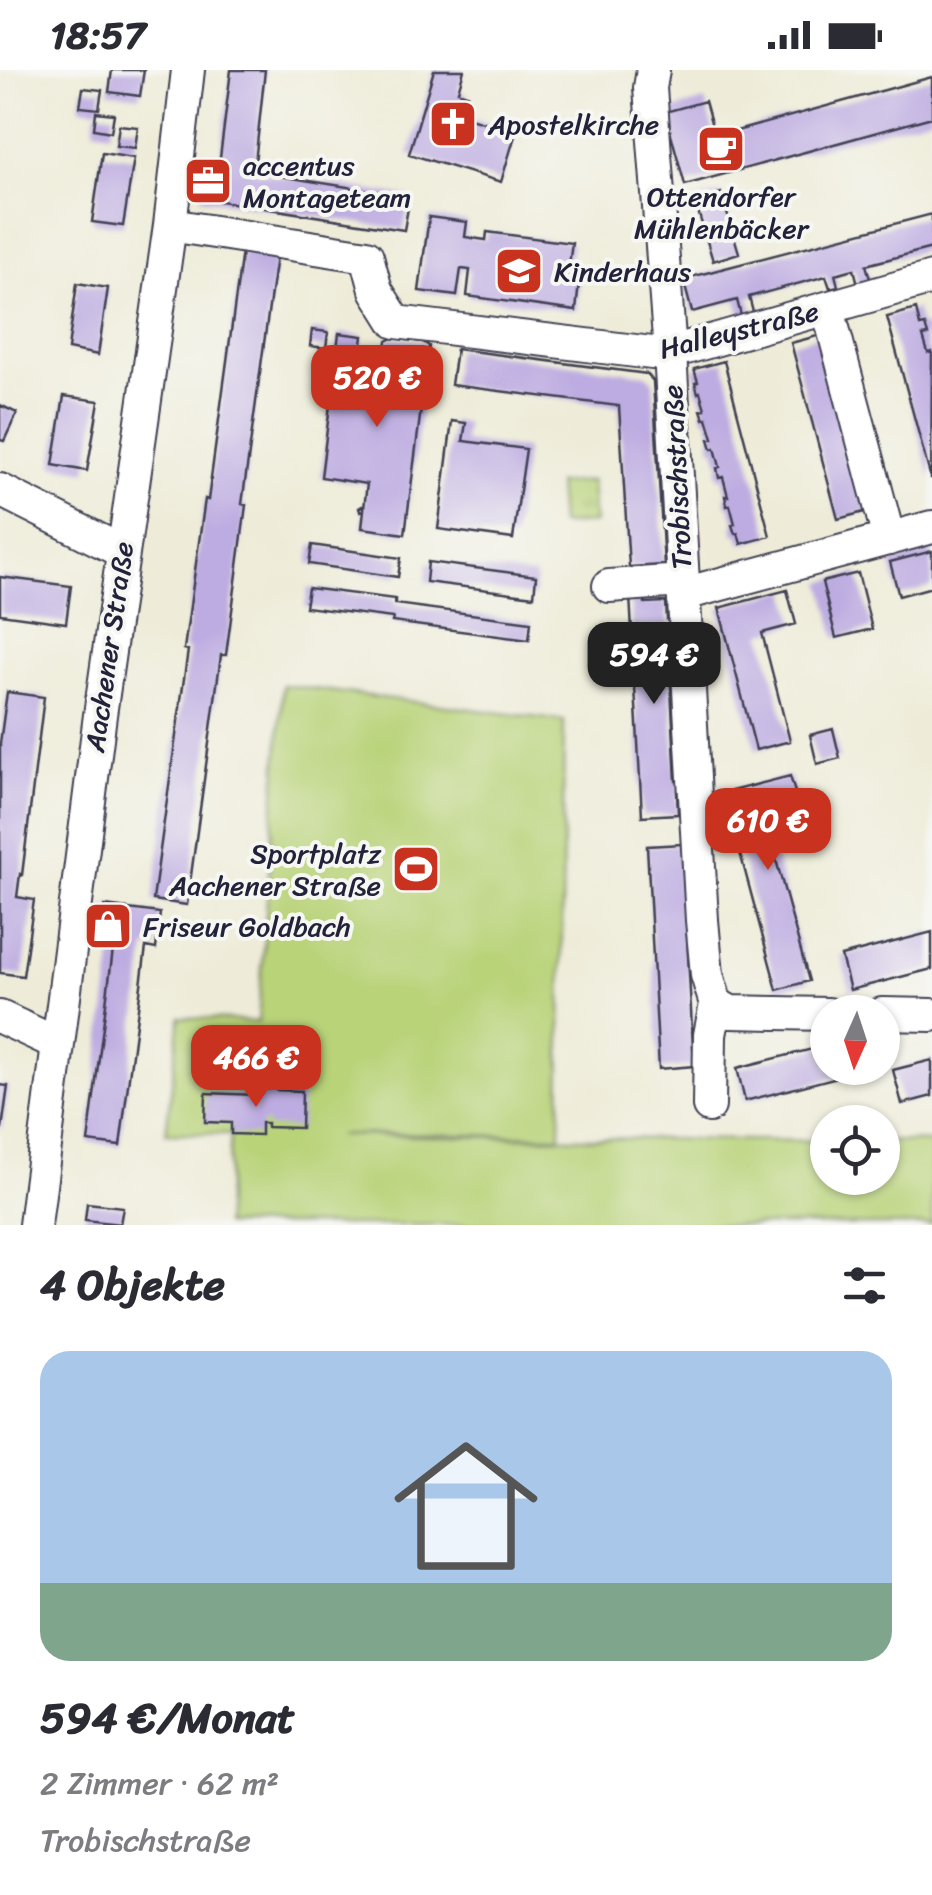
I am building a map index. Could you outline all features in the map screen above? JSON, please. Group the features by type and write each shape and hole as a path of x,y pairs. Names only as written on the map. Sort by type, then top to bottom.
{"street":[{"name":"Aachener Straße","path":"35,1225 121,551 170,224 188,70"},
{"name":"Trobischstraße","path":"653,70 650,88 670,352 702,920 707,974 716,1004 710,1035 708,1106"},
{"name":"Halleystraße","path":"170,224 367,256 376,290 396,322 652,353 670,352 932,278"},
{"path":"828,309 889,539"},
{"path":"0,490 121,551"},
{"path":"609,586 683,588 932,528"},
{"path":"716,1004 730,1012 810,1014"},
{"path":"900,1014 932,1015"},
{"path":"0,1017 58,1044"}],"green space":[{"path":"591,481 594,523 560,525 557,484"},
{"name":"Sportplatz Aachener Straße","path":"283,685 564,721 560,1136 338,1135 810,1141 810,1195 900,1195 900,1141 932,1142 932,1225 224,1225 231,1134 166,1133 180,1017 258,1022"}],"building":[{"path":"112,70 144,70 140,96 109,92"},
{"path":"231,70 265,70 254,172 410,197 404,230 201,198 207,164 219,166"},
{"name":"Apostelkirche","path":"434,70 464,70 458,91 467,94 460,115 516,132 501,182 409,154"},
{"path":"932,77 932,117 685,185 665,112 705,101 715,137"},
{"path":"83,88 102,90 99,109 80,107"},
{"path":"96,112 114,114 111,132 94,129"},
{"path":"119,125 138,127 135,148 116,146"},
{"path":"102,153 134,158 123,226 92,222"},
{"path":"721,193 739,253 713,261 695,201"},
{"path":"932,214 932,248 866,265 872,285 859,288 854,269 835,274 838,286 830,288 826,276 749,297 754,316 742,320 737,300 692,312 683,279"},
{"name":"Kinderhaus","path":"429,217 467,222 465,237 486,240 487,232 572,243 568,272 580,273 576,311 467,296 470,270 461,269 457,296 419,291"},
{"path":"242,251 276,256 226,655 221,655 187,905 153,900 188,650 184,649"},
{"path":"77,283 108,288 98,355 68,349"},
{"path":"916,309 920,326 925,325 928,335 923,336 928,353 932,352 931,479 887,317"},
{"path":"312,330 328,332 326,348 310,346"},
{"path":"339,333 363,336 356,389 384,393 387,341 393,338 429,346 405,534 362,528 364,510 359,508 364,508 367,484 321,477"},
{"path":"821,335 868,511 838,519 791,343"},
{"path":"456,349 647,374 653,381 664,565 629,567 619,406 451,385"},
{"path":"724,361 770,536 741,544 732,525 735,524 730,505 727,506 723,477 719,478 720,467 709,439 713,438 695,383 698,382 694,369"},
{"path":"64,396 99,401 87,471 53,465"},
{"path":"0,405 17,413 4,441 0,440"},
{"path":"452,421 466,423 463,441 526,449 513,539 438,529"},
{"path":"312,545 401,558 398,577 309,564"},
{"path":"932,551 932,587 899,596 890,562"},
{"path":"428,562 536,576 534,596 426,582"},
{"path":"858,573 872,629 836,638 822,582"},
{"path":"0,577 71,586 66,623 0,614"},
{"path":"308,588 531,622 529,640 305,607"},
{"path":"787,590 796,624 762,633 790,741 756,750 719,608"},
{"path":"644,594 645,603 666,602 669,619 678,814 642,816 630,595"},
{"path":"7,692 44,697 17,897 34,900 23,976 0,973 0,743"},
{"path":"833,729 840,758 817,764 810,735"},
{"path":"790,776 800,809 765,819 809,981 777,990 724,793"},
{"path":"682,844 694,1066 659,1069 647,846"},
{"path":"105,906 160,913 156,949 146,947 120,1146 88,1142 114,942 100,940"},
{"path":"932,932 932,969 850,990 841,956"},
{"path":"810,1050 810,1084 745,1101 737,1068"},
{"path":"932,1060 932,1096 902,1104 897,1085 900,1068"},
{"path":"0,1085 8,1086 2,1129 0,1129"},
{"path":"268,1085 277,1086 276,1090 302,1091 301,1128 267,1127 267,1123 261,1123 261,1135 231,1134 231,1123 205,1122 206,1093 256,1095 256,1089 268,1089"},
{"path":"87,1203 123,1207 120,1224 85,1220"}],"place":[{"name":"Apostelkirche","path":"453,124"},
{"name":"Ottendorfer Mühlenbäcker","path":"721,149"},
{"name":"accentus Montageteam","path":"208,181"},
{"name":"Kinderhaus","path":"519,271"},
{"name":"Sportplatz Aachener Straße","path":"416,869"},
{"name":"Friseur Goldbach","path":"108,926"}]}
